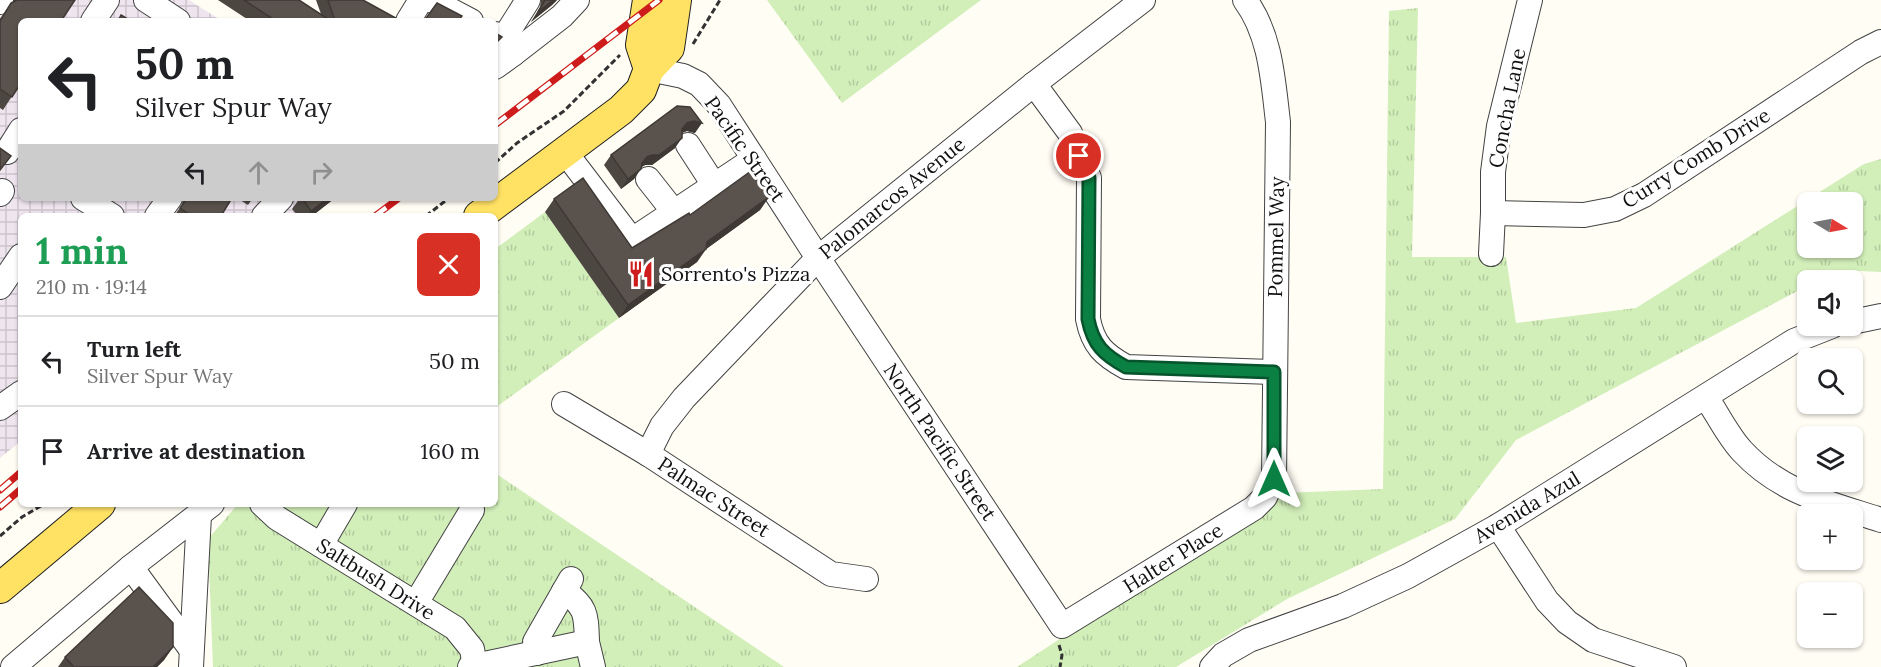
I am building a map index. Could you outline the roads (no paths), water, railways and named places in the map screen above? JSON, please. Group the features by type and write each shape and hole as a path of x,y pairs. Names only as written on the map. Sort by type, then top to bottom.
{"main road":[{"path":"648,0 641,45 649,69"},
{"path":"483,213 621,110 641,90 649,69 669,48 676,0"},
{"path":"0,588 96,507"}],"street":[{"path":"95,18 107,0"},
{"path":"146,0 173,18"},
{"path":"399,18 421,0"},
{"path":"431,0 465,18"},
{"path":"502,48 528,0"},
{"path":"502,48 562,16 577,0"},
{"name":"Palomarcos Avenue","path":"648,454 662,426 684,398 818,258 1034,84 1143,0"},
{"name":"Pommel Way","path":"1245,0 1255,13 1272,64 1278,122 1274,479"},
{"name":"Concha Lane","path":"1491,254 1493,172 1499,126 1530,0"},
{"name":"Curry Comb Drive","path":"1493,213 1584,215 1615,209 1644,195 1861,52 1881,42"},
{"name":"Pacific Street","path":"649,69 683,76 699,84 719,105 818,258"},
{"path":"1034,84 1070,134 1089,178 1088,319 1091,333 1107,356 1126,367 1274,372"},
{"path":"9,153 18,136"},
{"path":"688,145 714,185"},
{"path":"565,152 632,240 754,159"},
{"path":"648,178 674,212"},
{"path":"91,201 108,213"},
{"path":"267,213 278,201"},
{"name":"North Pacific Street","path":"818,258 1062,626"},
{"path":"8,285 18,263"},
{"path":"1863,320 1881,316"},
{"name":"Avenida Azul","path":"1212,667 1223,655 1249,640 1344,606 1408,576 1498,526 1794,341 1807,336"},
{"path":"0,408 18,395"},
{"path":"1706,397 1741,449 1764,472 1796,492 1881,520"},
{"name":"Palmac Street","path":"564,404 648,454 831,574 866,579"},
{"name":"Halter Place","path":"1062,626 1254,508 1265,497 1274,479"},
{"name":"Saltbush Drive","path":"265,507 277,518 455,628 472,649 475,667"},
{"path":"321,545 343,507"},
{"path":"13,667 131,567 206,509"},
{"path":"191,658 206,509"},
{"path":"416,603 472,510"},
{"path":"1498,526 1547,601 1567,622 1593,640 1674,667"},
{"path":"131,567 191,658"},
{"path":"537,653 535,642 568,585 586,615 587,642 593,667"},
{"path":"470,667 587,642"}],"railway":[{"path":"498,123 659,0"},
{"path":"379,213 395,201"},
{"path":"0,490 18,475"},
{"path":"0,507 18,492"}],"place":[{"name":"Sorrento's Pizza","path":"641,274"}]}
